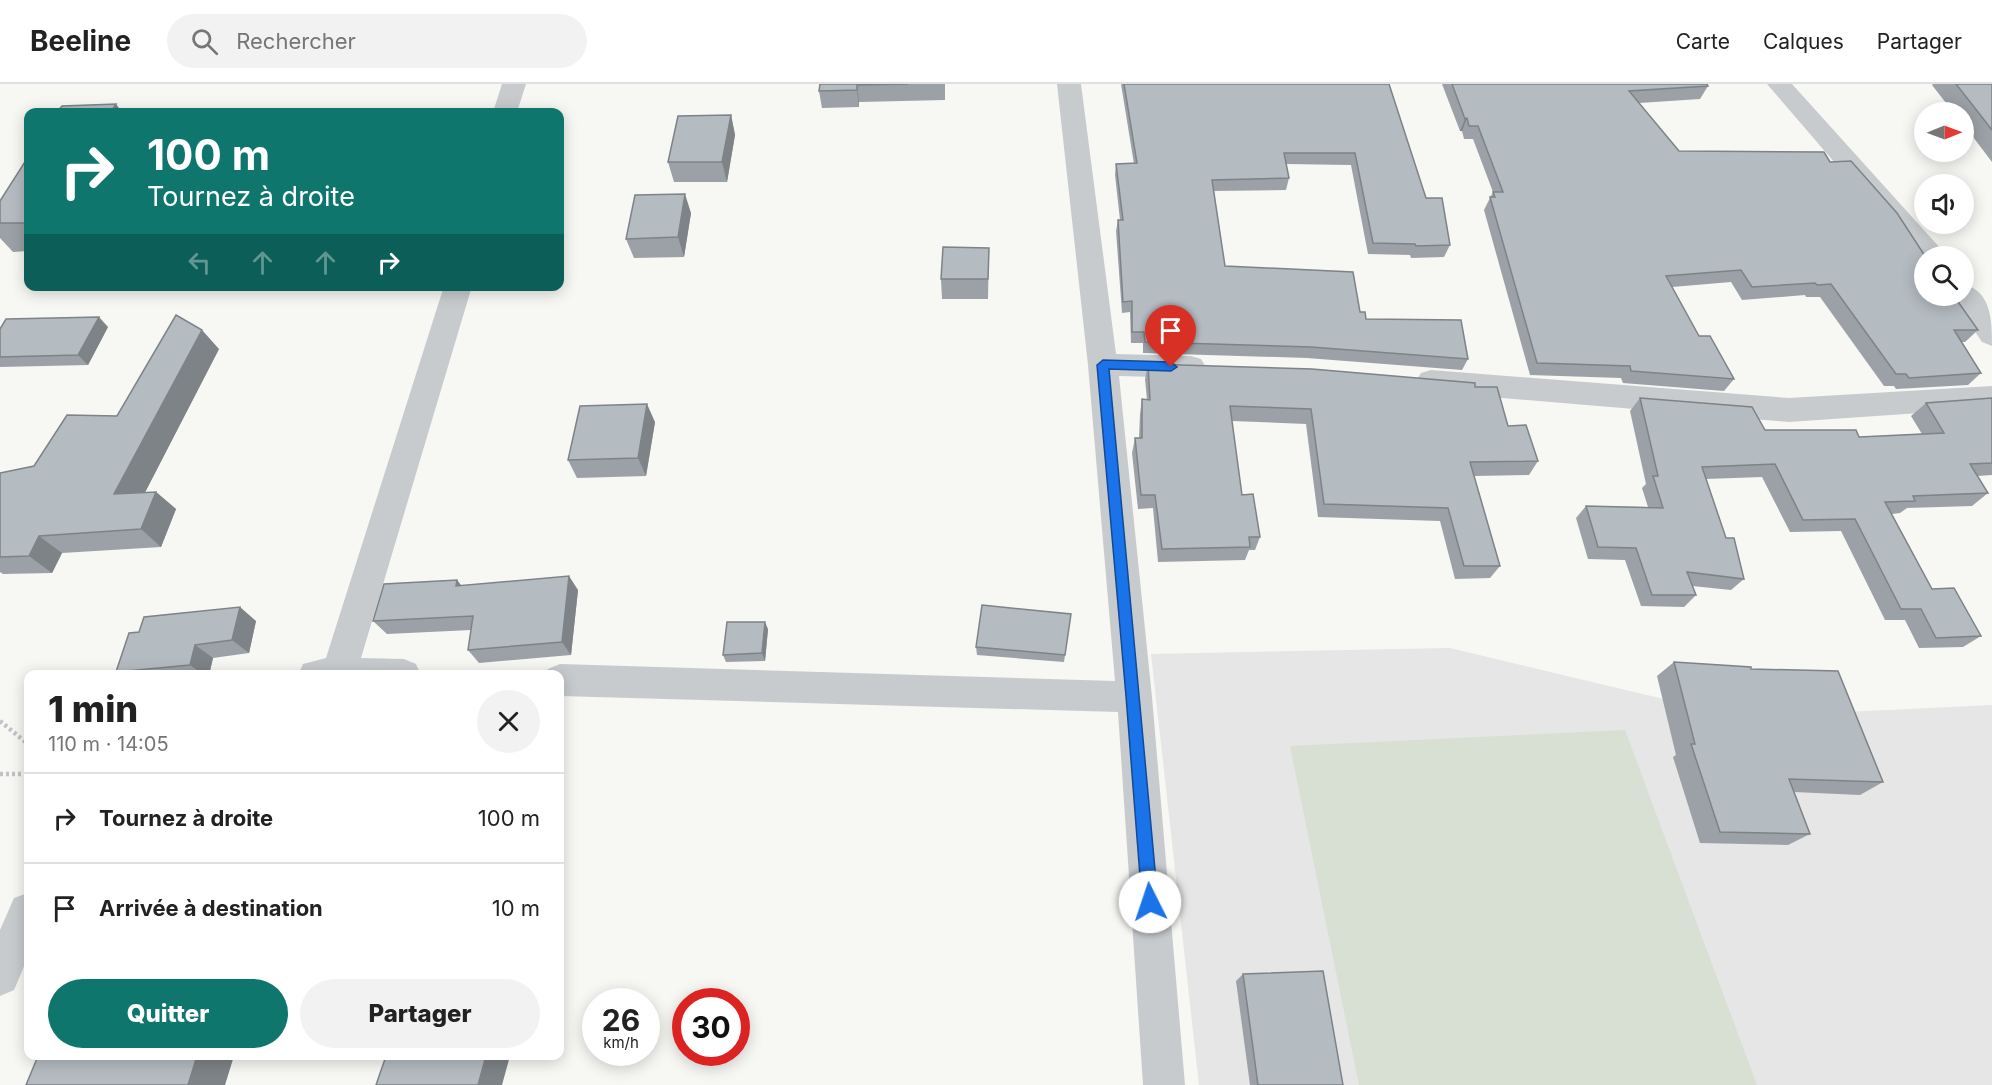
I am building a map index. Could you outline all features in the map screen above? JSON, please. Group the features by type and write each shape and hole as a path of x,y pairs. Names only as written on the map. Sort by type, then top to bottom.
{"street":[{"path":"506,108 514,84"},
{"path":"1069,84 1103,365 1134,696 1164,1085"},
{"path":"1779,84 1922,246"},
{"path":"328,670 456,291"},
{"path":"1972,306 1992,335"},
{"path":"1103,365 1223,368"},
{"path":"1401,378 1789,410 1992,397"},
{"path":"564,680 1134,696"},
{"path":"0,976 24,921"}],"path":[{"path":"0,722 24,741"},
{"path":"0,774 24,774"}],"shaded area":[{"path":"1450,648 1739,717 1992,705 1992,1085 1199,1085 1151,654"},
{"path":"1625,730 1757,1085 1359,1085 1290,746"}],"building":[{"path":"820,84 908,84 857,85 857,90 819,91"},
{"path":"1124,84 1389,84 1426,198 1442,198 1450,245 1416,246 1415,244 1373,243 1355,153 1284,153 1289,178 1212,180 1225,266 1353,272 1360,312 1365,312 1366,319 1461,320 1468,359 1311,347 1145,342 1144,332 1132,332 1132,301 1123,302 1118,220 1123,220 1116,164 1137,163"},
{"path":"1452,84 1707,84 1708,86 1629,91 1679,151 1824,152 1830,162 1851,161 1897,213 1918,246 1914,246 1914,306 1961,306 1978,330 1954,330 1981,373 1909,378 1906,374 1896,374 1831,284 1752,287 1741,270 1666,276 1699,336 1710,336 1734,379 1631,371 1630,366 1537,363 1490,197 1495,197 1493,192 1503,192 1478,126 1469,126 1467,118 1465,119"},
{"path":"1956,84 1992,84 1992,130 1974,107 1974,102 1970,102"},
{"path":"116,104 114,108 60,108 62,106"},
{"path":"731,115 722,162 668,162 678,116"},
{"path":"24,163 24,223 0,223 0,201"},
{"path":"685,194 678,237 626,239 635,195"},
{"path":"943,247 989,248 988,279 941,279"},
{"path":"176,315 202,330 114,494 156,492 141,529 39,536 29,556 0,557 0,473 34,466 67,415 117,416"},
{"path":"99,317 78,355 0,357 0,329 6,319"},
{"path":"1148,364 1312,369 1475,383 1475,387 1497,387 1508,426 1526,425 1538,461 1470,462 1500,566 1464,566 1448,508 1324,504 1311,409 1230,406 1242,495 1253,494 1260,537 1249,537 1250,547 1162,549 1155,495 1141,495 1135,438 1142,438 1142,399 1150,400"},
{"path":"1640,398 1752,407 1765,430 1856,430 1859,437 1944,433 1926,403 1992,398 1992,463 1970,464 1988,493 1913,496 1915,501 1885,502 1932,589 1954,588 1981,636 1936,638 1921,609 1901,609 1855,519 1803,520 1775,464 1702,467 1726,538 1734,538 1744,579 1687,572 1696,595 1652,595 1636,548 1598,547 1586,506 1663,508 1653,476 1658,476"},
{"path":"647,404 638,458 568,460 580,406"},
{"path":"569,576 562,642 468,650 473,616 373,621 384,584 457,580 456,586"},
{"path":"982,605 1071,614 1065,655 976,647"},
{"path":"240,607 232,640 195,645 190,665 117,670 129,633 139,632 144,617"},
{"path":"727,622 765,622 762,653 723,655"},
{"path":"1674,662 1751,667 1751,669 1838,671 1883,782 1789,779 1810,834 1720,832 1691,744 1695,744"},
{"path":"1323,971 1343,1085 1258,1085 1243,974"},
{"path":"36,1060 196,1060 188,1085 26,1085"},
{"path":"385,1060 485,1060 478,1085 376,1085"}],"route":[{"path":"1150,902 1134,696 1103,365 1171,367"}]}
